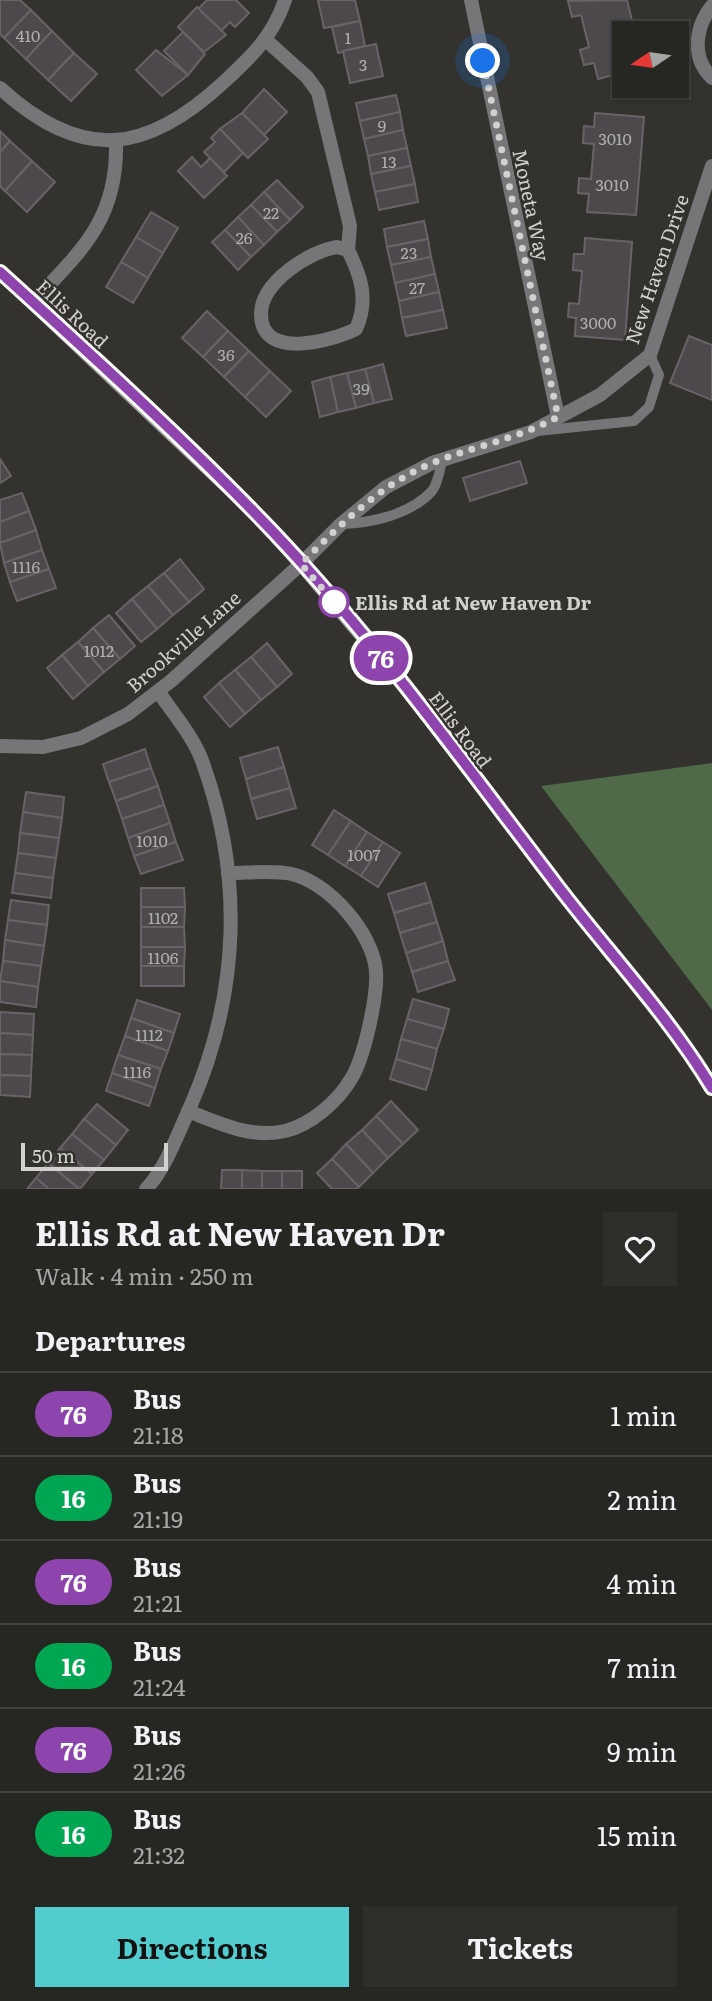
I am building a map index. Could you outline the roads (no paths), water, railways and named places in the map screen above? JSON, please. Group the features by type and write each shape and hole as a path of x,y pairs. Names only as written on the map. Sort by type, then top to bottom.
{"main road":[{"name":"Ellis Road","path":"0,272 254,512 301,564 405,687 580,915 673,1029 712,1088"}],"street":[{"path":"0,88 48,125 90,139 116,142 159,131 195,109 267,41 285,0"},
{"name":"Moneta Way","path":"471,0 558,417"},
{"path":"708,4 697,40 699,57 712,78"},
{"path":"267,41 307,77 318,92 350,226 348,250 359,271 364,296 363,314 356,329 308,344 290,344 275,339 266,330 261,316 263,302 271,290 308,256 322,249 348,250"},
{"path":"33,302 97,229 111,201 117,167 116,142"},
{"name":"New Haven Drive","path":"301,564 341,524 386,487 442,460 531,432 600,395 650,355 712,166"},
{"name":"Brookville Lane","path":"0,746 43,747 81,738 128,714 158,691 301,564"},
{"path":"146,1189 188,1111 211,1058 226,994 228,873 217,816 200,756 158,691"},
{"path":"188,1111 239,1132 286,1131 325,1111 352,1078 375,1001 376,968 365,933 333,897 293,874 228,873"}],"lane":[{"path":"531,432 634,421 649,407 659,375 650,355"},
{"path":"341,524 366,523 404,510 433,490 442,460"}],"place":[{"name":"Ellis Rd at New Haven Dr","path":"334,602"}]}
